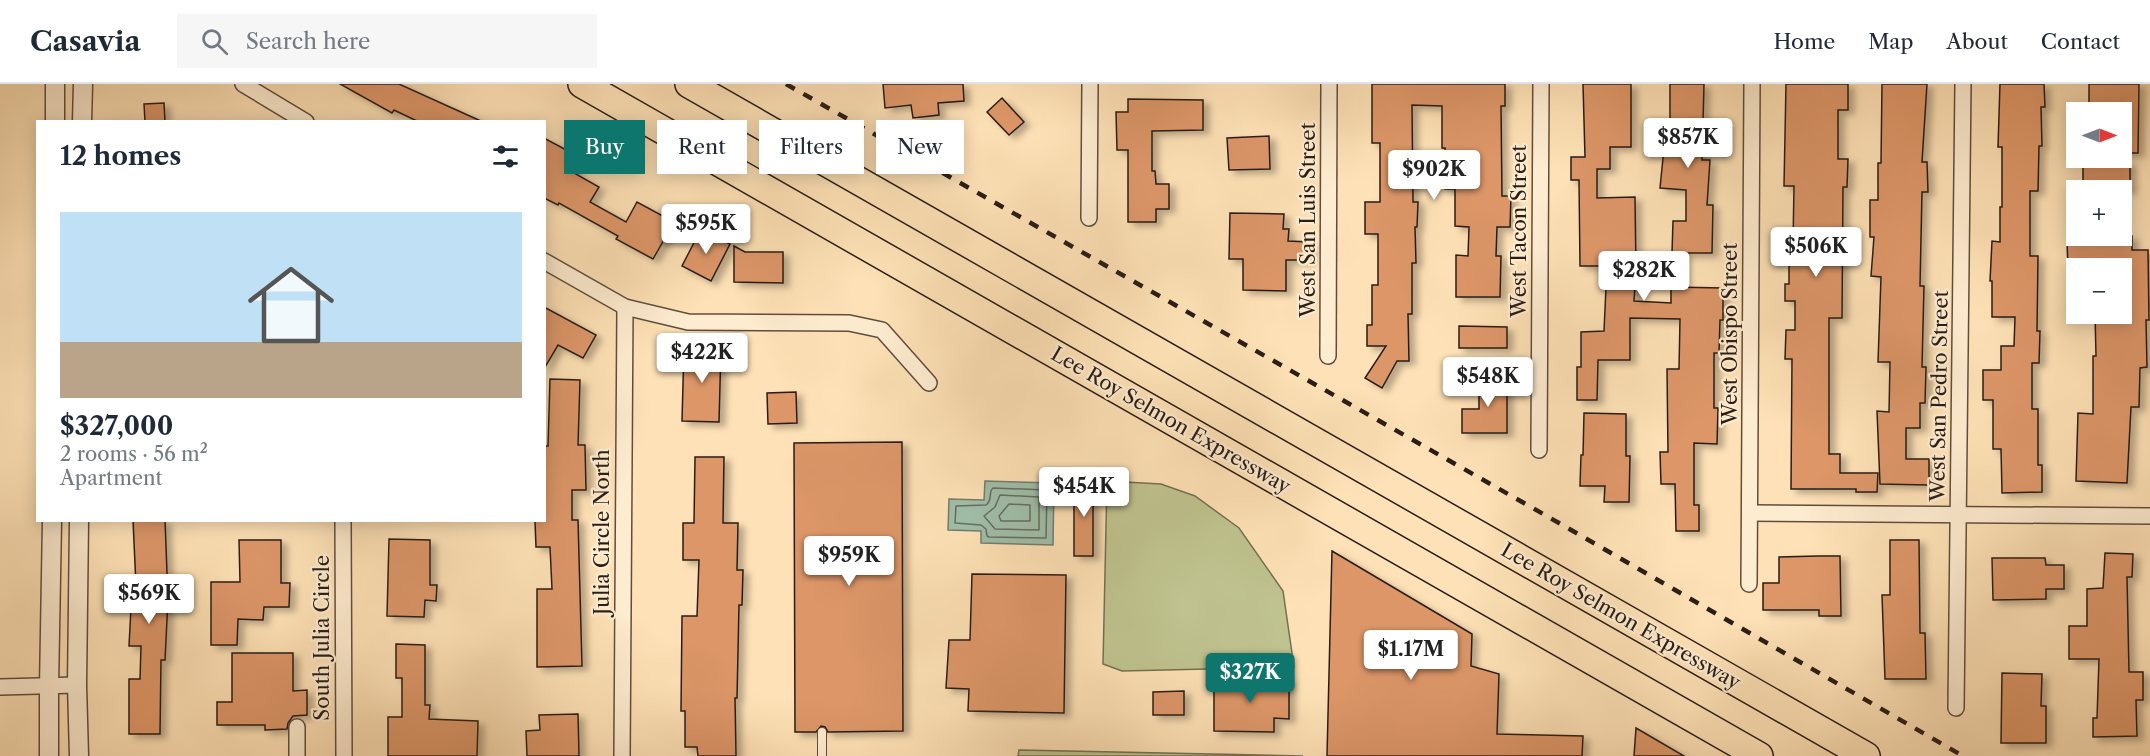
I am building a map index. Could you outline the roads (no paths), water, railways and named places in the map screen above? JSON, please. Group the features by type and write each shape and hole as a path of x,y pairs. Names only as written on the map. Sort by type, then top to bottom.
{"highway":[{"name":"Lee Roy Selmon Expressway","path":"582,84 1760,756"},
{"name":"Lee Roy Selmon Expressway","path":"689,84 1866,756"}],"street":[{"path":"55,84 55,120"},
{"path":"82,120 83,84"},
{"path":"243,84 303,120"},
{"path":"1089,218 1090,84"},
{"name":"West San Luis Street","path":"1328,356 1329,84"},
{"name":"West Tacon Street","path":"1539,450 1541,84"},
{"name":"West Obispo Street","path":"1749,584 1752,84"},
{"name":"West San Pedro Street","path":"1956,708 1963,84"},
{"path":"546,262 625,307 688,322 849,322 882,330 930,383"},
{"name":"Julia Circle North","path":"622,756 625,307"},
{"path":"1749,513 2150,516"},
{"path":"50,756 52,522"},
{"path":"79,522 77,685 79,756"},
{"name":"South Julia Circle","path":"343,522 344,756"},
{"path":"0,687 77,685"},
{"path":"297,727 297,756"}],"lane":[{"path":"822,732 822,756"}],"water":[{"path":"985,481 1054,483 1053,545 981,543 981,531 948,530 949,499 984,500"}],"railway":[{"path":"786,84 1545,515 1963,756"}]}
